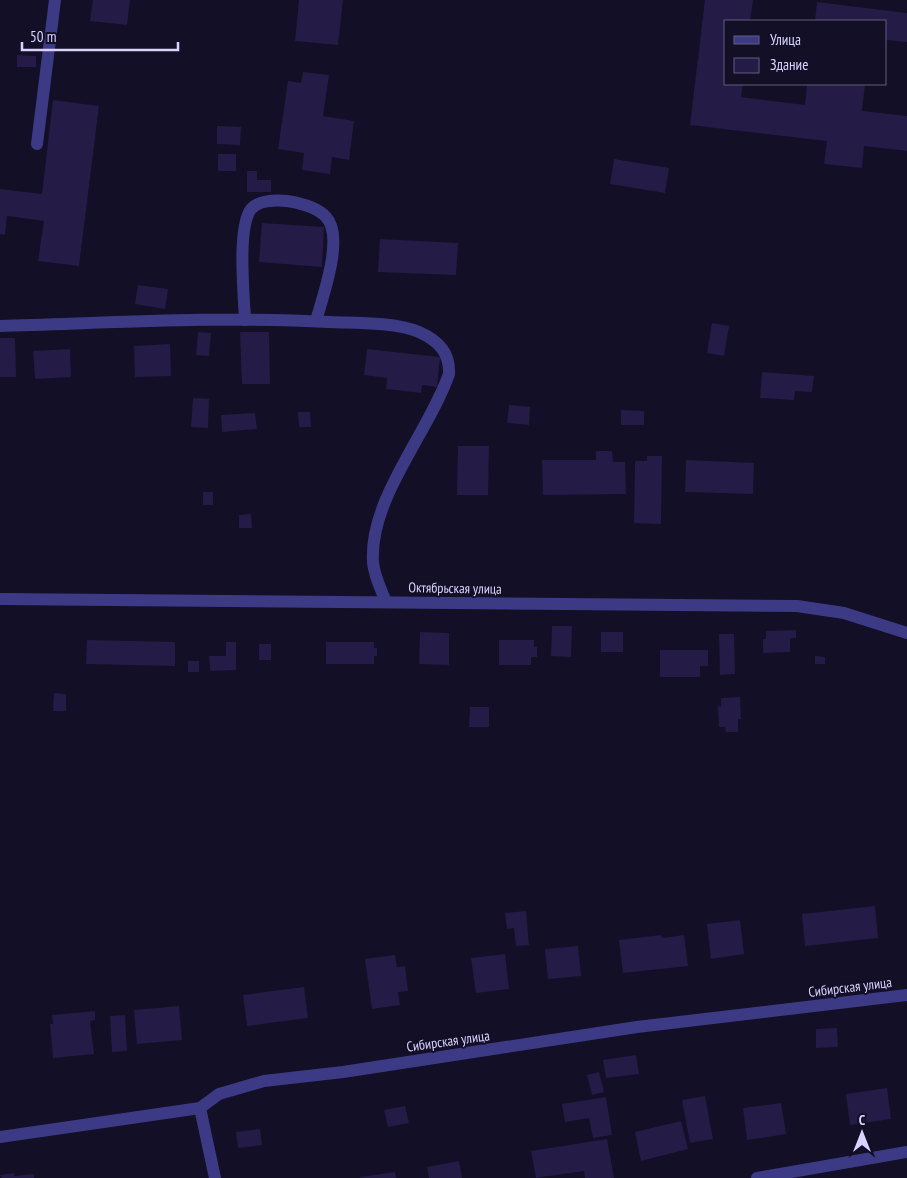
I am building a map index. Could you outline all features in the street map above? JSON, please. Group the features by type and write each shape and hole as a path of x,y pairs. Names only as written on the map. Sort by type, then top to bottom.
{"street":[{"path":"37,144 55,0"},
{"path":"245,320 243,248 250,210 256,205 280,201 307,206 326,216 330,222 333,252 316,321"},
{"path":"0,326 245,320 316,321 407,328 432,339 445,350 448,358 449,374 378,519 373,541 373,563 386,602"},
{"name":"Октябрьская улица","path":"0,599 797,606 844,613 907,632"},
{"name":"Сибирская улица","path":"0,1137 200,1108 219,1094 264,1081 353,1070 637,1027 907,995"},
{"path":"200,1108 215,1178"},
{"path":"756,1178 907,1152"}],"building":[{"path":"93,0 130,0 127,25 90,21"},
{"path":"299,0 343,0 338,45 295,41"},
{"path":"705,0 753,0 750,20 724,20 724,85 743,85 741,97 805,105 807,85 865,85 862,111 907,116 907,151 864,146 862,168 824,164 827,141 690,125"},
{"path":"817,2 907,13 907,42 887,40 887,20 815,20"},
{"path":"17,55 36,56 36,67 17,67"},
{"path":"303,72 329,75 323,116 354,121 349,160 332,157 330,174 302,170 304,153 278,149 288,81 301,83"},
{"path":"53,100 99,106 79,266 38,261 44,221 7,216 5,235 0,234 0,189 42,194"},
{"path":"217,126 241,127 240,145 217,144"},
{"path":"218,154 236,154 236,171 218,171"},
{"path":"614,159 669,168 665,193 610,184"},
{"path":"247,171 257,171 257,180 271,180 271,192 247,192"},
{"path":"262,223 324,227 322,267 259,262"},
{"path":"380,239 458,243 456,275 378,272"},
{"path":"138,285 168,289 165,309 135,304"},
{"path":"712,323 729,326 724,356 707,353"},
{"path":"198,332 211,333 209,356 196,355"},
{"path":"240,332 269,332 270,384 242,384"},
{"path":"0,338 15,338 16,377 0,377"},
{"path":"170,344 171,376 135,377 134,346"},
{"path":"70,349 71,377 35,379 33,351"},
{"path":"367,349 440,357 437,387 422,385 421,393 386,389 387,378 364,375"},
{"path":"762,372 814,376 812,392 795,391 794,400 760,398"},
{"path":"193,398 209,399 208,428 191,427"},
{"path":"509,405 530,407 529,425 507,423"},
{"path":"621,410 644,411 644,425 621,425"},
{"path":"298,412 310,412 311,427 299,427"},
{"path":"255,413 257,429 222,432 221,415"},
{"path":"458,446 489,446 488,495 457,495"},
{"path":"596,451 612,451 613,462 625,462 626,494 543,495 542,460 596,460"},
{"path":"647,456 662,456 661,524 634,523 635,461 647,461"},
{"path":"686,460 754,463 753,494 685,492"},
{"path":"203,492 213,492 213,505 203,505"},
{"path":"251,514 252,528 239,528 239,515"},
{"path":"552,626 572,626 571,657 551,656"},
{"path":"796,630 796,638 790,638 790,652 763,653 763,639 766,639 766,631"},
{"path":"420,632 449,633 449,665 419,664"},
{"path":"601,632 623,632 623,652 601,652"},
{"path":"719,634 734,634 735,674 720,675"},
{"path":"87,640 175,642 175,666 86,664"},
{"path":"499,640 534,640 534,647 537,647 537,657 531,657 531,665 499,665"},
{"path":"226,642 236,642 236,670 210,671 209,656 226,656"},
{"path":"326,642 374,642 374,648 377,648 377,656 374,656 374,664 326,664"},
{"path":"259,644 271,644 271,660 259,660"},
{"path":"660,650 708,650 708,666 700,666 700,677 660,677"},
{"path":"815,656 825,657 825,664 815,664"},
{"path":"188,661 199,661 199,672 188,672"},
{"path":"54,693 66,694 66,711 53,711"},
{"path":"740,697 741,719 738,719 738,732 726,732 725,727 719,727 718,706 721,707 721,698"},
{"path":"470,707 489,707 489,727 469,727"},
{"path":"875,906 878,938 805,946 802,914"},
{"path":"526,911 529,945 516,946 514,928 507,929 505,913"},
{"path":"740,920 744,954 711,959 707,924"},
{"path":"661,935 662,938 684,935 688,966 623,973 619,940"},
{"path":"578,946 581,976 548,979 545,949"},
{"path":"505,954 509,989 476,993 471,958"},
{"path":"395,955 397,967 405,966 408,991 398,992 400,1005 372,1009 365,959"},
{"path":"304,987 308,1018 247,1026 243,995"},
{"path":"179,1006 182,1040 137,1044 134,1010"},
{"path":"95,1011 95,1020 90,1021 94,1054 53,1058 50,1024 53,1024 52,1015"},
{"path":"125,1015 127,1051 112,1052 110,1016"},
{"path":"837,1028 838,1047 816,1048 816,1029"},
{"path":"636,1055 639,1074 606,1078 603,1060"},
{"path":"599,1072 604,1092 592,1095 587,1075"},
{"path":"887,1088 891,1119 850,1125 846,1094"},
{"path":"705,1096 713,1139 690,1143 682,1100"},
{"path":"606,1097 612,1135 593,1138 589,1118 565,1122 562,1104"},
{"path":"781,1103 786,1134 747,1140 743,1108"},
{"path":"405,1106 409,1123 388,1127 384,1110"},
{"path":"681,1121 688,1149 641,1161 635,1132"},
{"path":"260,1129 262,1145 238,1148 236,1132"},
{"path":"607,1139 614,1178 585,1178 584,1171 536,1178 531,1151"},
{"path":"459,1161 462,1178 429,1178 427,1167"},
{"path":"395,1172 396,1178 360,1178 360,1177"},
{"path":"14,1173 14,1176 34,1174 34,1178 2,1178 0,1175"}]}
